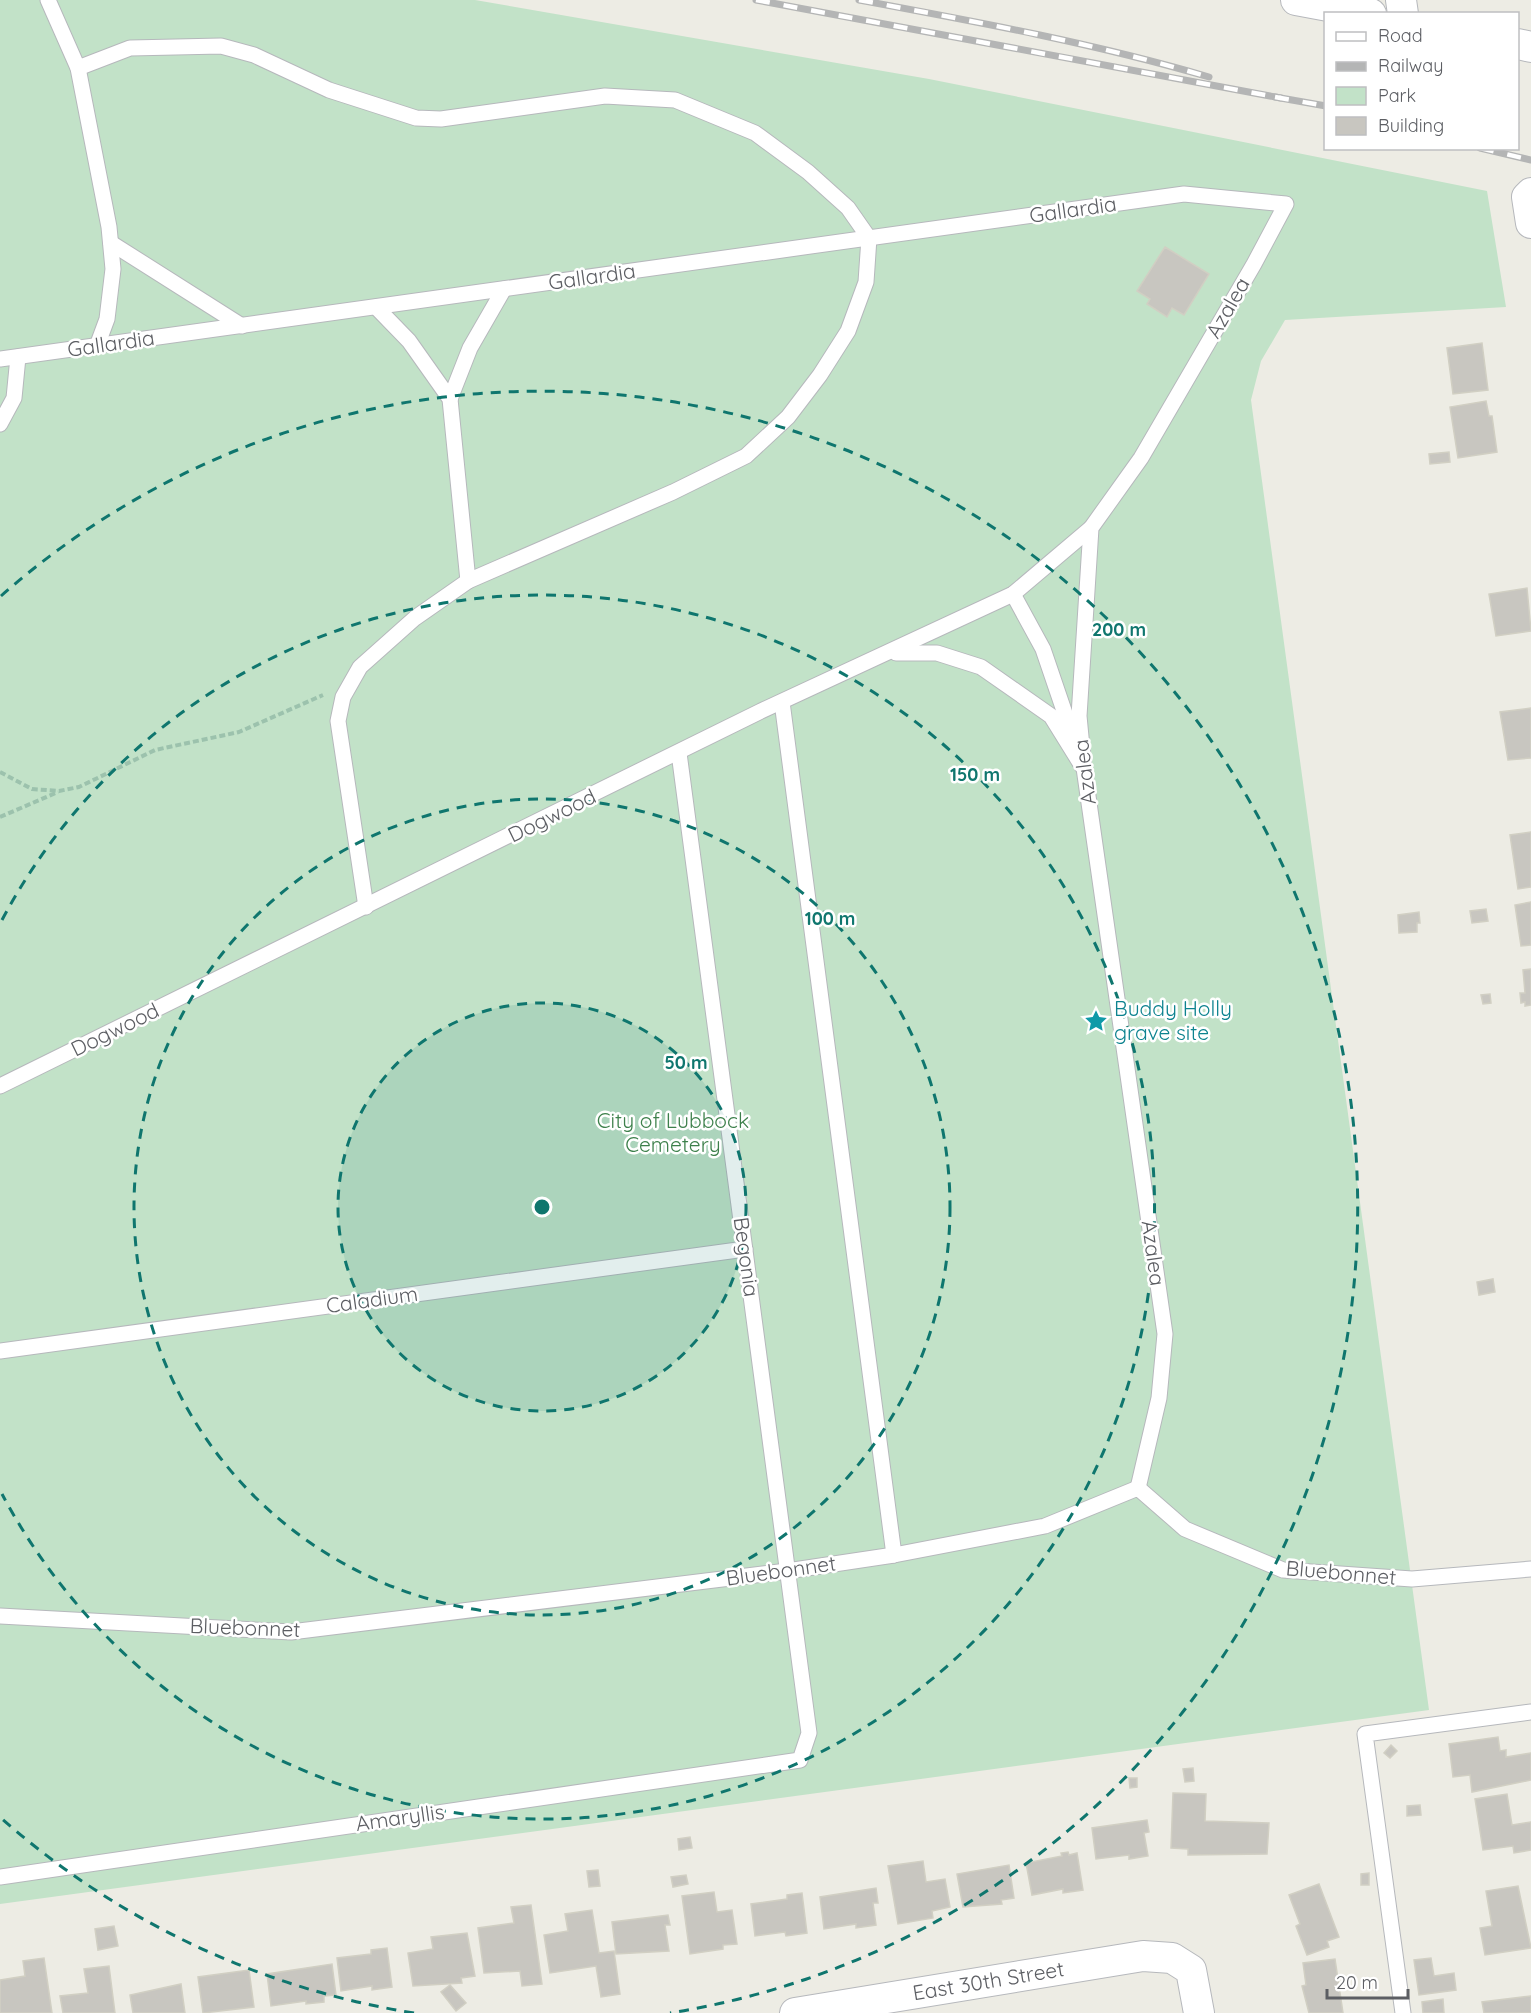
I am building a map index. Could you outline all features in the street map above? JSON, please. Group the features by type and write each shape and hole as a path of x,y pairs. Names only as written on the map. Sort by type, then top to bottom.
{"street":[{"path":"1296,0 1360,12"},
{"name":"East 30th Street","path":"795,2013 1143,1956 1172,1958 1191,1970 1199,2013"}],"lane":[{"path":"48,0 78,68 111,243 113,269 107,319 97,346"},
{"path":"78,68 130,48 221,46 254,55 330,90 416,118 441,119 605,96 675,100 755,132 808,172 848,208 868,238 866,282 848,331 788,417 746,456 673,492 468,581 415,618 360,667 349,684 339,721 366,907"},
{"name":"Gallardia","path":"0,359 1184,194"},
{"name":"Azalea","path":"1138,1488 1159,1398 1165,1334 1084,768 1079,716 1091,528 1141,458 1254,264 1286,204 1184,194"},
{"path":"111,243 242,326"},
{"path":"468,581 450,399 470,348 504,289"},
{"path":"376,307 409,341 450,399"},
{"path":"0,424 14,398 18,357"},
{"name":"Dogwood","path":"0,1086 782,702 1013,594 1091,528"},
{"path":"1013,594 1043,649 1084,768"},
{"path":"890,653 937,653 981,667 1051,716 1084,768"},
{"path":"782,702 894,1555"},
{"name":"Begonia","path":"679,753 809,1734 800,1760"},
{"name":"Caladium","path":"0,1351 745,1249"},
{"name":"Bluebonnet","path":"0,1616 291,1632 894,1555 1045,1526 1138,1488 1185,1529 1283,1570 1412,1579 1531,1569"},
{"path":"1403,2013 1365,1734 1531,1712"},
{"name":"Amaryllis","path":"0,1877 800,1760"}],"path":[{"path":"0,817 59,791 79,787 155,750 239,732 349,684"},
{"path":"0,772 32,789 59,791"}],"green space":[{"name":"City of Lubbock Cemetery","path":"0,0 475,0 929,79 1487,191 1506,307 1285,320 1261,361 1251,400 1429,1710 0,1904"}],"building":[{"path":"1165,247 1209,274 1184,315 1172,308 1167,317 1147,304 1150,299 1137,291"},
{"path":"1482,343 1488,390 1453,394 1447,348"},
{"path":"1486,401 1489,416 1492,416 1497,452 1458,458 1450,407"},
{"path":"1449,452 1450,462 1430,464 1429,454"},
{"path":"1527,588 1531,631 1496,636 1489,594"},
{"path":"1531,708 1531,758 1508,760 1500,712"},
{"path":"1531,832 1531,887 1518,889 1510,835"},
{"path":"1531,902 1531,945 1521,946 1515,905"},
{"path":"1486,909 1488,921 1472,923 1470,911"},
{"path":"1419,912 1420,923 1417,923 1417,932 1399,933 1398,915"},
{"path":"1531,969 1531,1005 1525,1006 1525,1002 1521,1003 1520,993 1525,993 1523,970"},
{"path":"1490,994 1491,1003 1483,1004 1481,995"},
{"path":"1493,1279 1495,1292 1479,1295 1477,1282"},
{"path":"1498,1737 1500,1751 1506,1750 1506,1757 1531,1753 1531,1780 1472,1792 1470,1775 1453,1777 1449,1744"},
{"path":"1391,1745 1397,1751 1390,1758 1384,1753"},
{"path":"1193,1768 1194,1781 1185,1782 1183,1769"},
{"path":"1129,1778 1137,1778 1137,1787 1130,1788"},
{"path":"1173,1793 1206,1794 1205,1821 1269,1823 1267,1854 1188,1855 1188,1849 1171,1848"},
{"path":"1507,1794 1512,1825 1531,1822 1531,1850 1514,1853 1513,1846 1483,1850 1475,1799"},
{"path":"1420,1805 1421,1815 1407,1816 1407,1806"},
{"path":"1147,1820 1149,1832 1144,1833 1148,1856 1129,1859 1129,1855 1096,1859 1092,1828"},
{"path":"690,1837 692,1848 679,1850 678,1839"},
{"path":"1068,1852 1069,1855 1077,1853 1083,1890 1063,1893 1063,1889 1032,1895 1026,1863 1062,1856 1061,1853"},
{"path":"923,1861 926,1882 945,1879 950,1907 932,1911 933,1918 898,1924 888,1866"},
{"path":"1009,1865 1014,1898 1001,1900 1002,1904 963,1907 957,1874"},
{"path":"598,1870 600,1886 589,1887 587,1871"},
{"path":"1369,1873 1369,1885 1361,1885 1361,1874"},
{"path":"686,1875 688,1884 673,1887 671,1877"},
{"path":"1319,1884 1339,1937 1327,1941 1329,1947 1307,1955 1296,1926 1300,1924 1289,1895"},
{"path":"1518,1886 1531,1948 1485,1955 1480,1928 1492,1926 1486,1891"},
{"path":"876,1888 878,1903 873,1903 876,1925 856,1928 856,1924 824,1929 820,1897"},
{"path":"714,1892 717,1912 732,1910 737,1944 723,1945 723,1949 690,1954 682,1896"},
{"path":"802,1893 807,1933 786,1936 785,1932 755,1936 751,1904 787,1899 787,1895"},
{"path":"531,1905 542,1984 522,1986 520,1971 484,1973 478,1928 514,1923 511,1907"},
{"path":"592,1910 599,1953 614,1951 620,1994 601,1997 596,1966 550,1973 544,1935 568,1931 565,1914"},
{"path":"668,1915 670,1925 665,1925 669,1951 616,1954 612,1922"},
{"path":"114,1926 118,1946 98,1950 95,1929"},
{"path":"467,1933 475,1976 461,1978 462,1983 413,1986 408,1953 433,1949 431,1937"},
{"path":"387,1948 392,1987 372,1990 372,1986 341,1991 337,1958 371,1954 371,1950"},
{"path":"44,1958 52,2013 0,2013 0,1980 25,1976 23,1961"},
{"path":"1431,1958 1434,1976 1454,1973 1456,1990 1419,1995 1414,1960"},
{"path":"1335,1959 1343,2013 1309,2013 1302,1986 1306,1985 1303,1963"},
{"path":"332,1964 336,1995 324,1996 324,2002 306,2004 306,2001 271,2006 267,1974"},
{"path":"109,1966 115,2013 63,2013 60,1996 88,1993 84,1969"},
{"path":"249,1970 254,2007 203,2013 198,1977"},
{"path":"181,1984 185,2013 133,2013 130,1995"},
{"path":"450,1985 466,2003 456,2011 441,1992"},
{"path":"1531,1996 1531,2013 1484,2013 1482,2002"},
{"path":"1443,1999 1444,2013 1423,2013 1422,2002"}],"railway":[{"path":"756,0 1281,98"},
{"path":"859,0 1079,43 1209,77"},
{"path":"1275,97 1324,106"},
{"path":"1488,150 1531,160"}],"place":[{"name":"Buddy Holly grave site","path":"1096,1021"}]}
